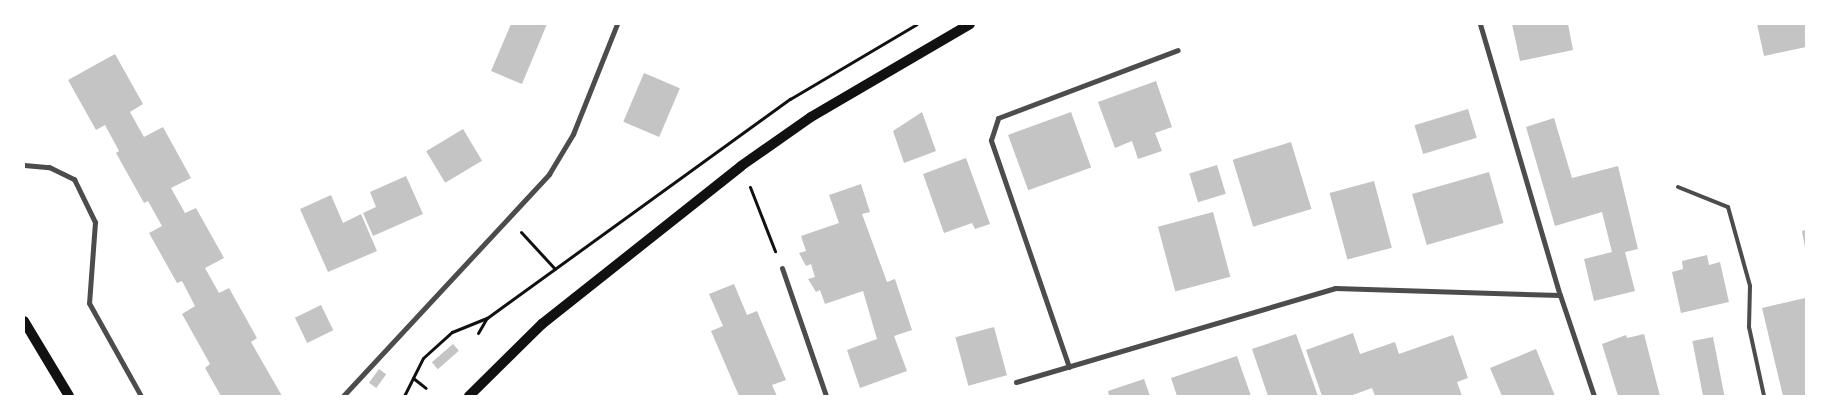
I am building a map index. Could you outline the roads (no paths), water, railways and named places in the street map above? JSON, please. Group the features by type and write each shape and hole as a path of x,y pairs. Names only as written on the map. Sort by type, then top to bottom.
{"main road":[{"path":"469,396 542,324 741,166 811,117 970,24"},
{"path":"24,321 69,396"}],"street":[{"path":"343,396 549,174 573,134 617,24"},
{"path":"1480,24 1560,295 1594,396"},
{"path":"1069,366 991,140 998,118 1178,50"},
{"path":"24,165 48,167 74,179 95,222 89,303 141,396"},
{"path":"782,268 826,396"},
{"path":"1016,382 1335,288 1560,295"}],"lane":[{"path":"1678,187 1728,207 1750,286 1749,327 1764,396"}]}
